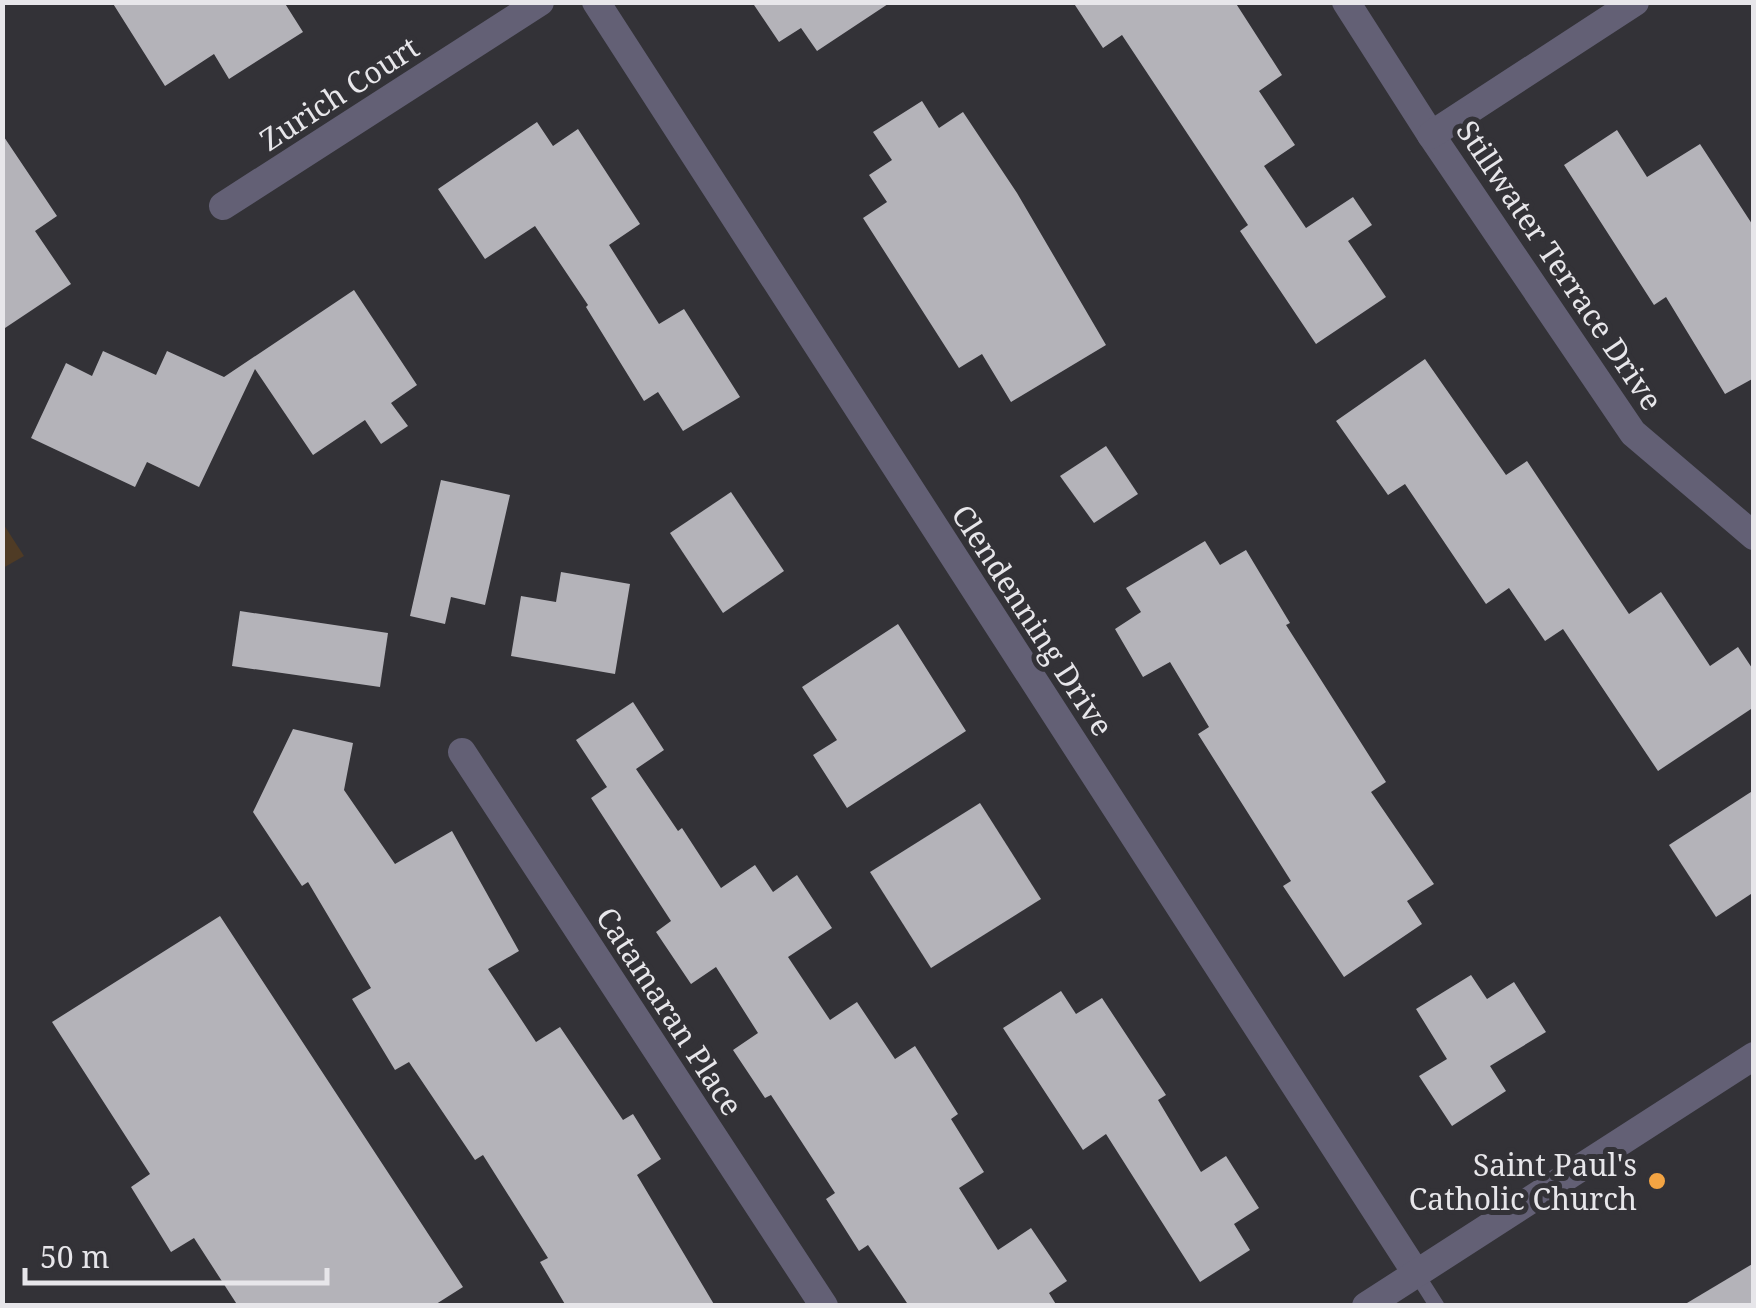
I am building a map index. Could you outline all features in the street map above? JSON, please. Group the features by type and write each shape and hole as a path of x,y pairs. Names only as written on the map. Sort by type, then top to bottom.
{"street":[{"name":"Zurich Court","path":"223,206 540,2"},
{"name":"Clendenning Drive","path":"596,2 1416,1273"},
{"name":"Stillwater Terrace Drive","path":"1346,2 1633,433 1754,536"},
{"path":"1431,135 1635,2"},
{"name":"Catamaran Place","path":"462,752 824,1306"},
{"path":"1366,1306 1754,1056"}],"lane":[{"path":"1416,1273 1437,1306"}],"shaded area":[{"path":"2,522 24,556 3,568 2,568"}],"building":[{"path":"112,2 284,2 303,32 229,79 214,54 165,86"},
{"path":"752,2 891,2 817,51 801,28 779,42"},
{"path":"1073,2 1235,2 1282,75 1259,91 1295,145 1264,166 1306,228 1353,197 1372,225 1348,241 1386,297 1316,344 1240,231 1248,225 1122,35 1103,48"},
{"path":"922,101 939,128 963,112 1017,193 1106,345 1011,402 982,354 959,368 863,218 887,202 869,175 892,160 873,132"},
{"path":"537,122 553,146 578,129 640,224 609,245 659,324 684,309 740,397 683,431 658,392 644,401 588,305 535,226 485,259 438,189"},
{"path":"1617,130 1647,177 1700,144 1754,227 1754,378 1725,394 1666,297 1654,305 1564,165"},
{"path":"2,134 57,216 35,231 71,284 2,330"},
{"path":"354,290 417,385 391,403 408,426 381,444 365,420 313,455 255,369 199,487 147,462 135,487 31,438 66,363 92,376 103,351 156,375 167,351 224,377"},
{"path":"1425,359 1506,475 1527,461 1629,614 1661,592 1710,666 1738,647 1754,671 1754,707 1658,771 1563,629 1545,641 1509,588 1486,604 1405,484 1388,495 1336,421"},
{"path":"1106,446 1138,494 1094,523 1060,476"},
{"path":"441,480 510,495 485,605 451,597 445,624 410,616"},
{"path":"731,492 784,571 723,613 670,533"},
{"path":"1205,541 1220,565 1246,550 1290,623 1286,625 1386,782 1371,792 1434,884 1407,901 1422,924 1344,977 1283,886 1291,881 1198,734 1209,727 1170,662 1143,677 1115,629 1141,612 1126,588"},
{"path":"561,572 630,584 615,674 511,656 521,596 556,602"},
{"path":"240,611 388,633 380,687 232,666"},
{"path":"898,624 966,731 847,808 813,755 837,740 802,687"},
{"path":"633,702 664,750 636,769 678,831 682,828 721,888 755,865 773,892 797,875 832,928 788,957 830,1020 857,1002 895,1059 915,1046 958,1114 951,1119 984,1172 959,1188 998,1250 1031,1228 1067,1281 1049,1293 1057,1306 909,1306 868,1245 859,1251 826,1199 835,1193 771,1095 765,1098 733,1050 758,1033 716,967 691,984 656,932 671,921 591,798 607,787 576,740"},
{"path":"293,729 353,743 344,790 395,864 452,831 519,951 488,969 536,1042 560,1027 623,1120 633,1114 661,1159 637,1175 715,1306 566,1306 540,1262 548,1258 483,1155 475,1160 409,1062 395,1070 352,999 371,988 308,882 302,886 253,812"},
{"path":"1754,790 1754,892 1716,917 1669,845"},
{"path":"980,803 1041,899 931,968 870,872"},
{"path":"220,916 463,1287 433,1306 238,1306 194,1238 171,1252 131,1187 150,1174 52,1022"},
{"path":"1471,975 1487,999 1514,982 1546,1032 1490,1066 1506,1091 1452,1126 1419,1076 1447,1059 1416,1009"},
{"path":"1061,991 1076,1014 1102,998 1166,1095 1158,1100 1201,1172 1226,1156 1259,1208 1234,1224 1250,1250 1200,1282 1106,1134 1083,1150 1003,1028"},
{"path":"1754,1263 1754,1306 1682,1306"}],"place":[{"name":"Saint Paul's Catholic Church","path":"1657,1181"}]}
